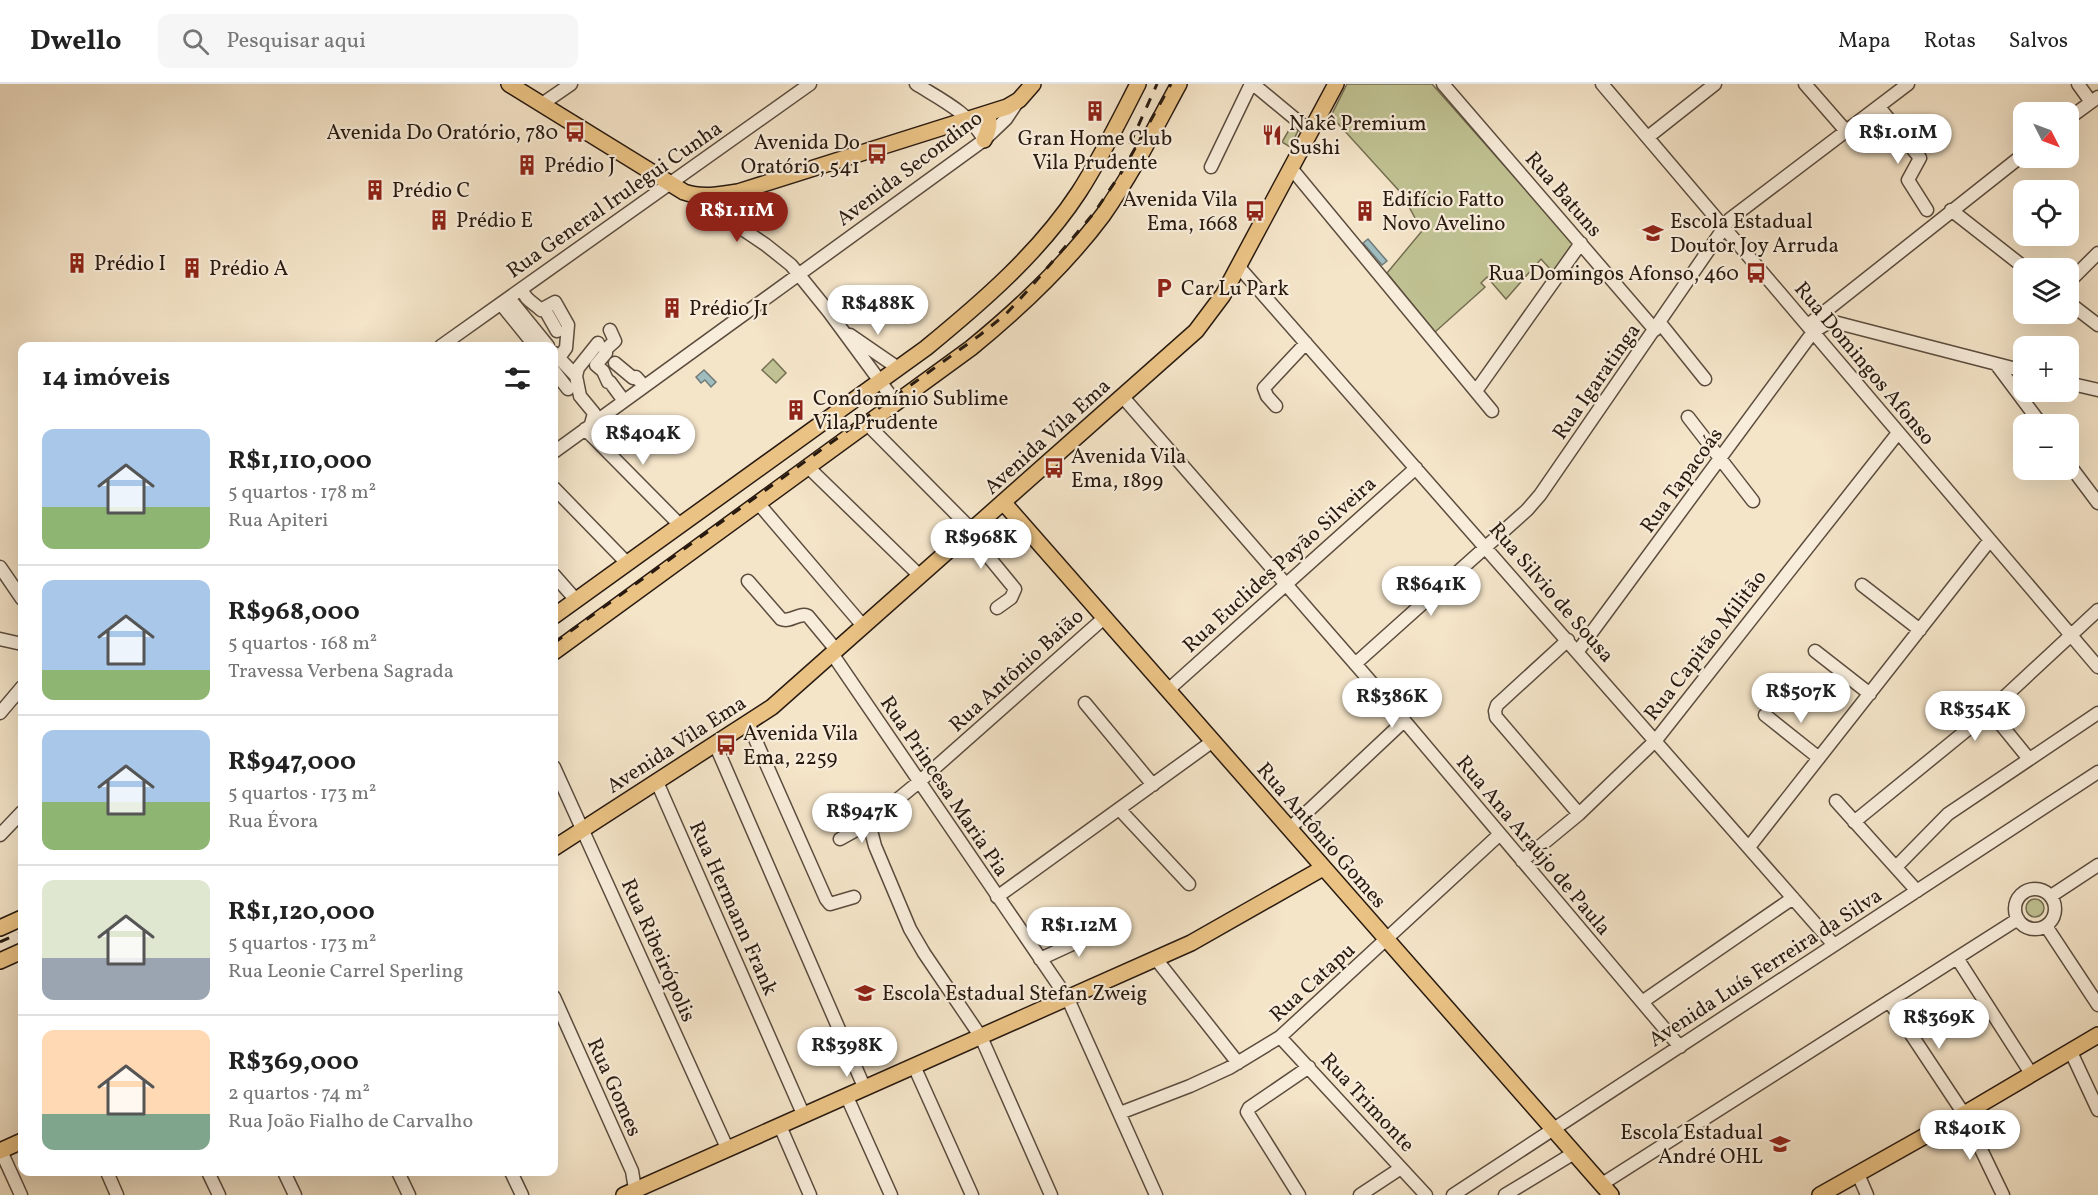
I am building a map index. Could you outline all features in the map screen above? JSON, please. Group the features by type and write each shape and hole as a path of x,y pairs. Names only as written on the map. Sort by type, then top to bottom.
{"main road":[{"path":"509,84 670,184 692,195 720,195 738,192 1007,107 1019,100 1033,84"},
{"path":"558,613 926,348 981,303 1046,234 1078,194 1101,156 1138,84"},
{"path":"558,649 971,348 1012,314 1070,256 1103,214 1133,167 1179,84"},
{"name":"Avenida Vila Ema","path":"558,845 772,707 1201,325 1223,296 1336,84"},
{"path":"984,140 990,123 988,113"},
{"name":"Rua Antônio Gomes","path":"1003,502 1606,1190"},
{"path":"632,1193 1201,938 1323,868"},
{"path":"0,928 18,920"},
{"path":"0,961 18,953"},
{"path":"1820,1195 2098,1035"},
{"path":"1,1151 18,1143"}],"street":[{"path":"543,104 571,84"},
{"name":"Rua General Irulegui Cunha","path":"447,342 810,84"},
{"path":"915,84 968,118 979,130 984,140"},
{"path":"1211,167 1252,84 1311,132"},
{"name":"Rua Batuns","path":"1443,84 1581,243 1705,379"},
{"name":"Rua Domingos Afonso","path":"1602,84 2098,667"},
{"path":"1648,138 1715,84"},
{"path":"1805,84 1846,131"},
{"name":"Rua Igaratinga","path":"1355,664 1527,510 1540,495 1725,228 1738,213 1908,84"},
{"path":"2078,84 2095,99 2079,111"},
{"name":"Avenida Secondino","path":"558,449 984,140 1006,119 1019,100"},
{"path":"1879,107 1920,158 1908,180 1927,210"},
{"name":"Rua Tapacoás","path":"1578,651 1720,460 1811,328 1951,210 2013,162"},
{"path":"1291,168 1492,411"},
{"path":"692,195 784,258 842,329 896,403"},
{"path":"1951,210 2013,259"},
{"path":"1476,391 1581,243"},
{"path":"2079,272 2098,253"},
{"name":"Rua Silvio de Sousa","path":"1238,267 1578,651 1834,945"},
{"path":"522,289 524,296 541,310 555,302 568,325 566,348 558,357"},
{"path":"505,301 532,342"},
{"path":"505,301 544,342"},
{"path":"543,308 557,331"},
{"path":"2079,310 2098,325"},
{"path":"1811,328 1834,322 2013,368"},
{"path":"842,329 898,368"},
{"path":"610,330 615,340 596,365 603,371 608,382 624,401"},
{"path":"598,343 578,368 576,376 580,396 594,413 588,427 680,525"},
{"path":"1276,406 1267,396 1264,388 1306,343"},
{"path":"558,363 576,376"},
{"path":"615,363 633,378 636,377 644,386"},
{"path":"1996,364 2033,414"},
{"path":"558,367 568,389"},
{"path":"2079,386 2098,390"},
{"name":"Rua Ana Araújo de Paula","path":"1122,396 1404,721 1680,1047"},
{"path":"1688,417 1753,501"},
{"path":"867,424 971,531 1015,589 1011,598 997,608"},
{"name":"Rua Capitão Militão","path":"1522,861 1579,814 1656,740 1898,433"},
{"path":"808,467 920,576"},
{"name":"Rua Euclides Payão Silveira","path":"1168,690 1416,468"},
{"path":"2079,478 2098,503"},
{"path":"558,492 627,563"},
{"path":"758,503 864,627"},
{"path":"1749,847 1990,540"},
{"path":"0,567 18,593"},
{"path":"558,580 576,600"},
{"name":"Rua Princesa Maria Pia","path":"748,580 781,619 787,621 807,616 835,653 997,897 1068,999 1156,1195"},
{"path":"1862,585 1920,630"},
{"path":"1854,822 1990,711 2098,610"},
{"name":"Rua Antônio Baião","path":"840,839 869,823 920,781 1104,618"},
{"path":"0,639 18,643"},
{"path":"1568,640 1497,705 1495,711 1497,717 1579,814"},
{"path":"1815,651 1870,694"},
{"path":"0,713 18,692"},
{"path":"1085,703 1153,785"},
{"path":"1990,711 2029,759"},
{"path":"1896,867 1948,814 2098,713"},
{"path":"1765,715 1819,758"},
{"path":"1289,829 1404,721"},
{"path":"748,723 826,900 830,904 855,897"},
{"path":"997,897 1213,741"},
{"path":"715,744 865,1089"},
{"name":"Avenida Luís Ferreira da Silva","path":"1453,1195 2098,772"},
{"name":"Rua Ribeirópolis","path":"558,776 728,1150"},
{"name":"Rua Hermann Frank","path":"657,782 804,1116"},
{"path":"1836,801 1917,891"},
{"path":"1120,810 1189,884"},
{"path":"0,835 18,816"},
{"path":"869,823 875,846 910,929 981,1037 1052,1195"},
{"name":"Rua Catapu","path":"1120,1113 1190,1086 1238,1063 1280,1037 1500,834"},
{"path":"2051,896 2098,865"},
{"path":"2035,889 2047,892 2051,896 2056,909 2055,915 2046,926 2034,929 2022,924 2015,907 2024,892 2035,889"},
{"path":"1642,1002 1793,898"},
{"path":"1606,1190 1889,1001 2018,919"},
{"path":"2046,926 2098,1005"},
{"path":"1040,959 1105,929"},
{"path":"1957,958 2032,1075"},
{"path":"1156,959 1238,1063"},
{"path":"1889,1001 1964,1114 2003,1195"},
{"name":"Rua Gomes","path":"558,1007 632,1172 632,1193"},
{"name":"Rua Trimonte","path":"1280,1037 1426,1195"},
{"path":"2071,1052 2098,1110"},
{"path":"915,1066 972,1195"},
{"path":"1299,1195 1247,1112 1249,1108 1309,1067"},
{"path":"847,1097 891,1195"},
{"path":"780,1126 810,1195"},
{"path":"1,1151 21,1195"},
{"path":"1505,1195 1574,1153"},
{"path":"1360,1195 1401,1168"},
{"path":"1858,1174 1867,1195"},
{"path":"109,1176 117,1195"},
{"path":"210,1176 219,1195"},
{"path":"286,1176 295,1195"},
{"path":"400,1176 409,1195"},
{"path":"513,1176 522,1195"}],"green space":[{"path":"1347,84 1432,84 1573,243 1553,272 1541,259 1506,299 1487,277 1481,283 1485,287 1435,332 1387,273 1422,231 1402,194 1331,116"},
{"path":"1293,123 1299,129 1290,147 1282,142"},
{"path":"773,359 786,373 776,383 762,370"},
{"path":"2035,899 2041,902 2044,908 2041,914 2035,917 2029,914 2026,908 2029,902"}],"water":[{"path":"1368,239 1387,261 1382,265 1363,243"},
{"path":"704,370 716,382 711,387 705,380 701,383 696,377"}],"railway":[{"path":"1130,144 1157,84"},
{"path":"558,640 1006,314 1094,213 1123,170 1171,84"},
{"path":"0,942 18,934"}],"place":[{"name":"Gran Home Club Vila Prudente","path":"1095,111"},
{"name":"Avenida Do Oratório, 780","path":"575,132"},
{"name":"Nakê Premium Sushi","path":"1272,135"},
{"name":"Avenida Do Oratório, 541","path":"877,154"},
{"name":"Prédio J","path":"527,165"},
{"name":"Prédio C","path":"375,190"},
{"name":"Avenida Vila Ema, 1668","path":"1255,211"},
{"name":"Edifício Fatto Novo Avelino","path":"1365,211"},
{"name":"Prédio E","path":"439,220"},
{"name":"Escola Estadual Doutor Joy Arruda","path":"1653,233"},
{"name":"Prédio I","path":"77,263"},
{"name":"Prédio A","path":"192,268"},
{"name":"Rua Domingos Afonso, 460","path":"1756,273"},
{"name":"Car Lu Park","path":"1164,288"},
{"name":"Prédio J1","path":"672,308"},
{"name":"Condomínio Sublime Vila Prudente","path":"796,410"},
{"name":"Avenida Vila Ema, 1899","path":"1054,468"},
{"name":"Avenida Vila Ema, 2259","path":"726,745"},
{"name":"Escola Estadual Stefan Zweig","path":"865,993"},
{"name":"Escola Estadual André OHL","path":"1780,1144"}]}
